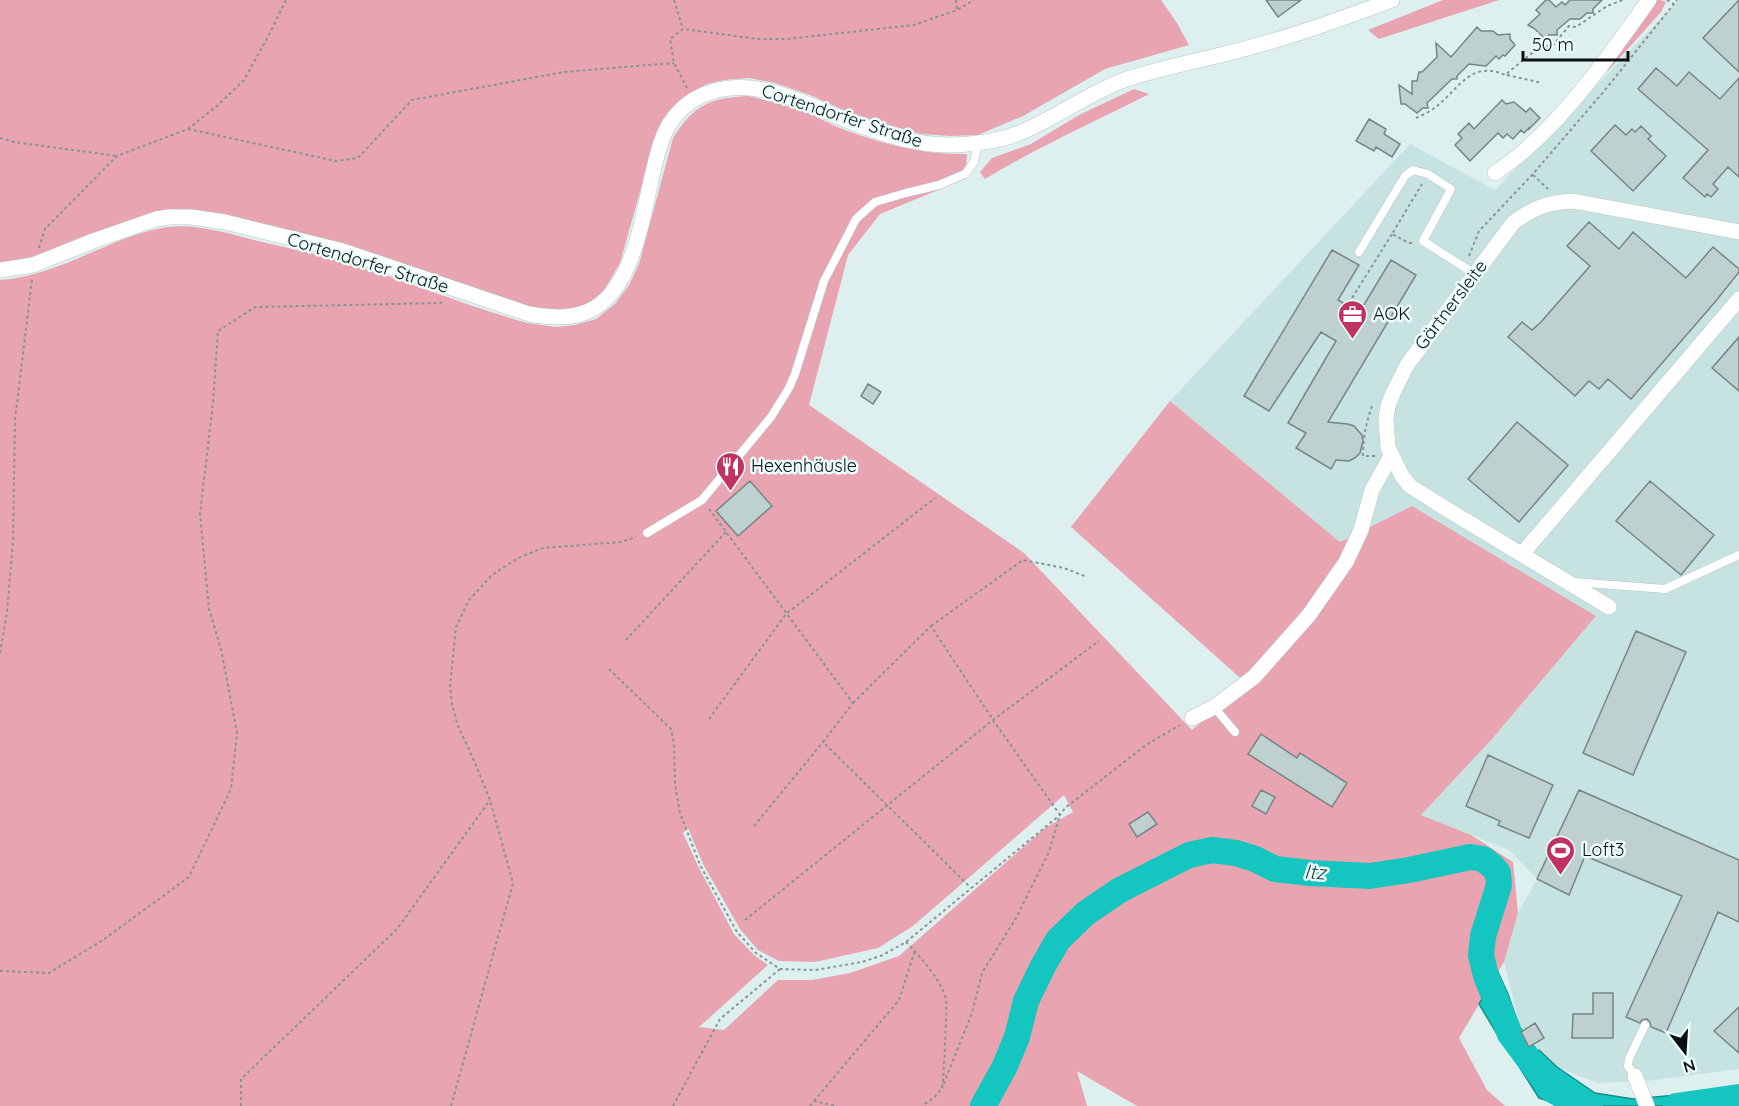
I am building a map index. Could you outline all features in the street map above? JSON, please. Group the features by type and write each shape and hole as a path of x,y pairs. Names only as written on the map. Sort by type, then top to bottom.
{"street":[{"name":"Cortendorfer Straße","path":"0,270 33,265 143,223 169,217 191,217 225,222 343,251 529,314 556,318 582,314 601,304 615,290 626,270 637,241 664,134 676,115 693,100 710,92 737,87 760,88 896,137 935,145 978,143 1010,137 1024,131 1124,80 1183,63 1257,46 1392,0"},
{"path":"1496,173 1525,150 1566,108 1603,65 1649,0"},
{"name":"Gärtnersleite","path":"1609,607 1410,486 1402,476 1388,447 1386,419 1388,406 1407,365 1513,223 1529,211 1562,201 1573,201 1739,232"},
{"path":"1522,554 1739,299"},
{"path":"1192,718 1214,707 1254,677 1309,615 1346,562 1361,530 1371,490 1391,456"},
{"path":"1635,1076 1647,1106"}],"lane":[{"path":"647,533 702,500 757,435 789,388 810,331 824,282 856,219 875,202 939,185 964,174 974,162 978,143"},
{"path":"1359,252 1405,176 1413,170 1428,174 1451,189 1423,241 1475,274"},
{"path":"1567,582 1665,589 1739,555"},
{"path":"1214,707 1235,732"},
{"path":"1635,1076 1628,1066 1629,1059 1632,1048 1645,1025"}],"path":[{"path":"0,652 7,612 13,542 15,420 33,265 45,229 117,156 188,129 218,105 244,80 286,0"},
{"path":"674,0 683,29"},
{"path":"956,0 957,10"},
{"path":"693,100 674,63 670,39 683,29 758,39 787,39 914,25 957,10 974,0"},
{"path":"1505,75 1537,49 1553,45 1569,26 1576,27 1607,6 1623,0"},
{"path":"1667,0 1674,4"},
{"path":"188,129 336,161 358,158 412,100 564,72 674,63"},
{"path":"1416,118 1436,108 1467,76 1493,69 1505,75 1542,83"},
{"path":"0,138 14,142 117,156"},
{"path":"1349,303 1428,174"},
{"path":"1532,175 1562,201"},
{"path":"1392,234 1409,243 1423,241"},
{"path":"0,971 49,974 103,940 189,877 231,789 237,733 221,649 209,609 200,514 213,403 218,331 255,307 440,303 470,294"},
{"path":"709,719 786,614 935,498"},
{"path":"702,500 853,704"},
{"path":"626,640 726,532"},
{"path":"451,1106 513,883 490,800 458,726 452,705 450,685 456,627 470,600 492,575 518,558 543,548 621,542 647,533"},
{"path":"754,826 853,704 931,626 1023,560 1064,568 1088,577"},
{"path":"931,626 1060,815"},
{"path":"745,920 993,720 1099,641"},
{"path":"609,669 672,729 675,784 680,813 700,865 737,932 756,952 780,969 814,970 850,964 883,955 906,942 1060,815 1065,808 1146,745 1192,718"},
{"path":"822,742 889,805 971,888"},
{"path":"241,1106 241,1079 397,929 490,800"},
{"path":"922,1106 942,1088 972,1013 982,973 1016,918 1040,871 1049,852 1060,815"},
{"path":"906,942 937,979 946,1000 942,1088"},
{"path":"810,1106 899,1000 915,950"},
{"path":"673,1106 720,1019 780,969"},
{"path":"814,1101 835,1106"}],"shaded area":[{"path":"0,0 1161,0 1189,45 1105,69 1023,116 978,135 921,134 846,111 775,83 749,78 707,84 689,94 671,110 657,131 620,263 603,292 588,304 556,310 530,307 192,211 14,262 0,263"},
{"path":"1443,0 1499,0 1379,39 1368,30"},
{"path":"1656,0 1666,2 1661,12 1608,71 1603,70"},
{"path":"1679,0 1739,0 1739,1069 1647,1081 1597,1083 1557,1067 1539,1050 1519,1022 1504,962 1518,913 1537,879 1509,850 1421,815 1492,739 1596,616 1412,506 1340,542 1170,401 1410,144 1495,190"},
{"path":"1134,89 1149,94 1046,145 985,179 980,172 992,158 1031,144 1079,115"},
{"path":"748,96 788,106 840,128 887,144 934,153 967,154 965,179 880,214 848,255 809,405 1024,553 1192,730 1247,684 1071,527 1170,401 1340,542 1412,506 1596,616 1492,739 1421,815 1471,835 1513,862 1518,913 1504,962 1459,1038 1487,1090 1505,1106 1137,1106 1077,1071 1087,1106 0,1106 0,280 43,271 147,232 179,226 228,233 342,261 527,323 556,327 575,325 596,319 615,304 629,285 639,264 673,138 688,118 704,105 734,97","holes":["1064,795 1073,812 1045,828 899,956 850,973 812,980 778,980 724,1030 699,1027 768,965 754,955 734,934 683,833 688,828 703,864 740,929 758,950 779,961 815,962 878,948 913,926"]}],"water":[{"path":"1498,972 1519,1026 1500,1039 1479,1004"},
{"path":"1539,1050 1557,1067 1595,1093 1633,1099 1709,1092 1705,1106 1564,1106 1539,1098 1520,1068"}],"building":[{"path":"1266,0 1301,0 1278,17"},
{"path":"1546,0 1556,7 1562,2 1565,5 1570,0 1602,0 1593,9 1593,13 1587,13 1580,19 1570,19 1557,30 1557,35 1549,35 1545,39 1528,25 1540,14 1536,10"},
{"path":"1739,0 1739,72 1703,38"},
{"path":"1477,27 1481,31 1493,31 1498,35 1510,34 1510,39 1515,45 1505,56 1499,59 1496,56 1486,66 1469,64 1457,76 1457,79 1452,79 1427,103 1428,108 1423,108 1417,113 1405,104 1401,104 1399,85 1412,94 1412,81 1417,81 1419,72 1422,72 1437,57 1436,43 1451,57"},
{"path":"1656,68 1677,86 1689,72 1720,99 1739,78 1739,177 1728,167 1713,184 1718,189 1711,197 1707,194 1705,197 1683,178 1708,150 1638,89"},
{"path":"1502,100 1506,104 1514,102 1526,112 1530,108 1540,118 1524,133 1521,130 1513,139 1507,134 1503,138 1498,133 1470,161 1455,145 1462,138 1458,134 1469,123 1474,129"},
{"path":"1369,119 1386,129 1384,134 1400,144 1392,157 1376,147 1374,151 1356,141"},
{"path":"1615,125 1626,135 1632,129 1635,132 1641,126 1651,136 1648,139 1666,156 1633,191 1591,151"},
{"path":"1589,222 1619,249 1633,232 1686,278 1713,247 1739,269 1715,302 1631,399 1608,379 1599,389 1589,381 1575,396 1508,337 1522,322 1532,330 1590,266 1567,246"},
{"name":"AOK","path":"1332,250 1359,265 1338,300 1359,313 1391,260 1416,275 1328,422 1354,426 1362,435 1363,441 1360,453 1355,458 1349,461 1336,460 1331,469 1296,448 1306,433 1288,423 1336,341 1321,332 1269,411 1244,396"},
{"path":"1739,337 1739,391 1712,368"},
{"path":"868,384 881,392 873,404 861,396"},
{"path":"1517,422 1568,465 1519,522 1468,479"},
{"path":"750,481 772,506 738,536 716,511"},
{"path":"1650,481 1714,535 1681,575 1616,521"},
{"path":"1636,631 1686,652 1633,775 1583,753"},
{"path":"1261,734 1297,758 1300,753 1347,783 1332,807 1248,754"},
{"path":"1488,755 1553,785 1529,838 1498,825 1500,821 1466,806"},
{"path":"1261,790 1275,797 1266,814 1252,806"},
{"path":"1579,790 1739,860 1739,922 1718,912 1666,1033 1651,1027 1647,1019 1640,1023 1626,1017 1682,896 1585,856 1569,895 1537,879"},
{"path":"1148,812 1157,824 1137,837 1129,824"},
{"path":"1593,993 1613,993 1613,1038 1572,1038 1573,1014 1593,1014"},
{"path":"1739,1007 1739,1053 1714,1031"},
{"path":"1535,1023 1544,1038 1529,1047 1521,1032"}],"waterway":[{"name":"Itz","path":"983,1106 1005,1066 1017,1037 1026,1001 1058,940 1086,913 1120,890 1189,855 1212,850 1236,853 1275,869 1370,876 1470,857 1483,859 1498,873 1499,885 1483,936 1481,955 1486,976 1510,1034 1551,1089 1570,1100 1590,1106"},
{"name":"Itz","path":"1676,1106 1739,1097"}],"place":[{"name":"AOK","path":"1352,340"},
{"name":"Hexenhäusle","path":"730,492"},
{"name":"Loft3","path":"1561,876"}]}
